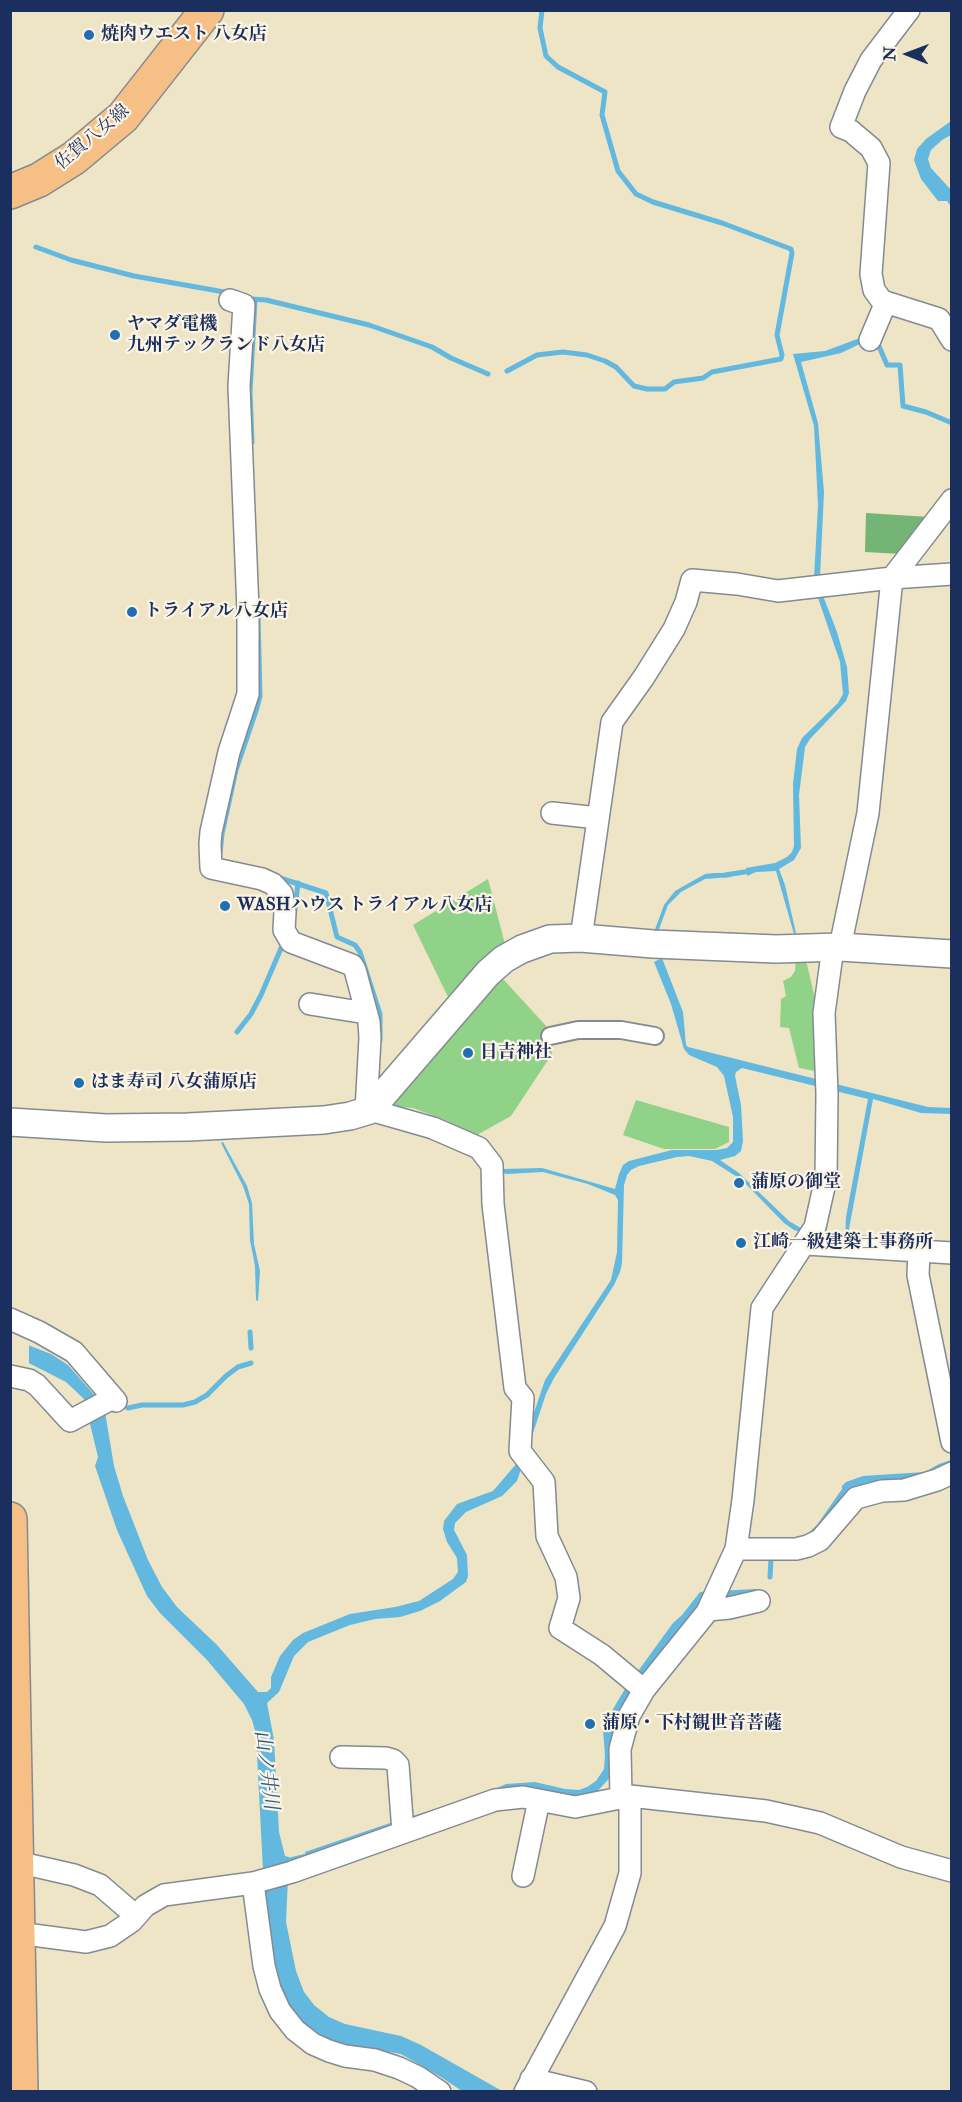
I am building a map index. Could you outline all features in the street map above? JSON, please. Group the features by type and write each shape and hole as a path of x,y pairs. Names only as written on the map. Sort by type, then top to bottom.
{"main road":[{"name":"佐賀八女線","path":"10,192 39,180 74,158 123,117 207,10"},
{"path":"10,1519 15,1932 21,2091"}],"street":[{"path":"909,10 871,60 841,127 850,131 871,148 879,163 871,274 874,290 882,301 939,319 951,340"},
{"path":"230,300 244,305 239,386 248,610 248,694 229,752 211,832 212,868 262,879 273,884 282,894 285,912 284,930 291,942 352,965 366,1013 370,1038 368,1110"},
{"path":"870,340 886,302"},
{"path":"586,2091 528,2085 615,1926 630,1873 620,1749 637,1684 713,1601 736,1549 762,1308 810,1236 826,1178 827,1072 824,1013 836,947 868,813 892,578 951,500"},
{"path":"581,938 612,722 674,629 686,602 692,580 778,591 951,574"},
{"path":"552,813 598,818"},
{"path":"10,1122 106,1128 188,1127 287,1123 350,1116 368,1110 488,973 504,959 522,949 550,939 581,938 657,945 776,949 836,947 951,954"},
{"path":"310,1004 366,1013"},
{"path":"550,1036 578,1030 621,1030 655,1036"},
{"path":"368,1110 433,1128 479,1148 497,1164 493,1204 515,1388 523,1398 524,1456 544,1482 547,1536 566,1577 569,1598 560,1628 602,1655 637,1684"},
{"path":"810,1236 919,1251 951,1253"},
{"path":"919,1251 918,1275 951,1442"},
{"path":"10,1319 74,1352 112,1400 70,1420 37,1385 28,1380 10,1376"},
{"path":"736,1549 802,1548 820,1540 856,1498 882,1491 904,1490 937,1480 951,1473"},
{"path":"713,1601 729,1608 759,1601"},
{"path":"340,1757 393,1760 398,1765 402,1826"},
{"path":"15,1932 86,1942 110,1936 132,1922 145,1906 164,1895 255,1882 292,1872 402,1826 495,1800 523,1797 575,1808 625,1796 766,1811 820,1823 901,1857 951,1871"},
{"path":"523,1876 539,1800"},
{"path":"30,1865 74,1875 100,1886 136,1916"},
{"path":"255,1882 264,1966 270,1989 280,2011 295,2030 313,2044 329,2051 345,2056 375,2060 399,2068 440,2091"}],"green space":[{"path":"866,513 929,517 902,554 865,552"},
{"path":"488,879 506,948 449,999 413,925"},
{"path":"796,959 806,960 814,994 820,1072 799,1068 789,1028 780,1027 781,999 786,996 783,981 791,977 795,971"},
{"path":"504,980 547,1027 552,1054 511,1116 477,1135 413,1108 390,1106 495,981"},
{"path":"636,1100 729,1127 729,1142 715,1149 664,1149 623,1135"}],"water":[{"path":"951,121 951,135 931,150 928,159 931,168 951,190 951,206 947,201 938,201 921,179 914,160 917,149 926,139"},
{"path":"860,338 862,343 841,353 801,362 818,423 824,492 820,577 814,578 818,505 814,426 793,354 825,351"},
{"path":"822,593 847,667 849,693 846,701 805,747 799,795 801,848 794,860 779,869 785,885 796,933 794,934 776,871 756,872 747,876 746,868 775,863 792,852 794,846 793,784 797,749 802,738 838,703 843,694 840,662 817,595"},
{"path":"731,873 731,877 705,879 681,892 668,905 658,932 654,932 664,905 675,891 705,874"},
{"name":"山ノ井川","path":"662,958 683,1012 688,1047 928,1107 951,1108 951,1114 921,1113 873,1099 847,1240 845,1237 846,1217 868,1099 742,1068 736,1072 743,1141 741,1151 735,1156 720,1160 739,1173 789,1221 804,1230 803,1233 784,1223 742,1180 712,1161 689,1156 677,1157 631,1170 624,1185 620,1272 546,1394 517,1481 502,1496 466,1512 455,1523 454,1530 467,1555 466,1582 440,1601 420,1611 400,1617 375,1619 350,1625 308,1642 294,1656 279,1692 267,1703 274,1740 279,1832 285,1856 289,1857 286,1922 296,1971 304,1992 314,2005 329,2017 345,2024 401,2036 502,2091 462,2091 401,2054 340,2044 316,2034 290,2010 281,1992 272,1946 269,1945 271,1936 263,1871 256,1734 252,1720 244,1704 207,1660 160,1613 147,1596 117,1530 95,1466 98,1457 84,1399 66,1382 11,1354 10,1338 51,1354 68,1365 98,1399 105,1412 114,1466 123,1496 148,1560 162,1587 177,1607 217,1645 258,1692 267,1692 271,1688 271,1677 280,1656 293,1640 303,1633 350,1614 419,1601 453,1579 458,1572 457,1558 447,1542 443,1529 444,1521 457,1504 493,1491 517,1463 545,1380 611,1280 617,1252 618,1200 615,1195 588,1184 543,1172 507,1174 503,1173 503,1169 542,1168 615,1189 623,1165 629,1161 672,1150 717,1150 727,1148 733,1142 733,1117 724,1076 717,1067 689,1055 684,1049 671,1004 654,962"},
{"path":"223,1142 247,1186 252,1203 254,1244 260,1271 258,1301 256,1300 255,1266 250,1240 249,1204 243,1186 221,1143"},
{"path":"951,1460 951,1469 893,1485 804,1543 793,1539 806,1535 817,1525 846,1482 863,1476 925,1472"},
{"path":"755,1589 758,1591 732,1602 655,1668 616,1771 592,1797 585,1800 531,1793 307,1861 305,1852 486,1793 506,1784 535,1782 579,1790 587,1787 596,1781 604,1769 603,1730 625,1689 623,1686 633,1678 673,1623 700,1592"}],"pier":[{"path":"10,1335 29,1342 29,1367 10,1358"}],"waterway":[{"path":"507,371 537,355 563,352 587,355 605,361 616,367 634,386 665,389 674,382 703,378 712,372 781,359 777,335 792,253 791,249 722,223 653,202 636,194 618,171 602,115 605,92 558,67 546,56 540,28 542,10"},
{"path":"36,247 71,260 134,276 230,293"},
{"path":"253,299 266,300 369,325 432,347 488,374"},
{"path":"252,442 250,392 255,300"},
{"path":"878,344 887,365 900,365 903,406 926,412 952,423"},
{"path":"220,853 236,770 260,696 258,616"},
{"path":"725,875 751,871"},
{"path":"277,877 326,893 337,937 355,945 360,952 380,1014 380,1040"},
{"path":"294,917 298,883"},
{"path":"237,1032 251,1014 261,995 282,946"},
{"path":"250,1332 251,1348"},
{"path":"128,1408 142,1405 183,1405 195,1402 207,1395 238,1367 251,1363"},
{"path":"770,1577 771,1559"},
{"path":"282,1862 311,1855"}],"place":[{"name":"焼肉ウエスト 八女店","path":"89,35"},
{"name":"ヤマダ電機 九州テックランド八女店","path":"115,335"},
{"name":"トライアル八女店","path":"132,612"},
{"name":"WASHハウス トライアル八女店","path":"225,906"},
{"name":"日吉神社","path":"468,1053"},
{"name":"はま寿司 八女蒲原店","path":"79,1083"},
{"name":"蒲原の御堂","path":"739,1183"},
{"name":"江崎一級建築士事務所","path":"741,1243"},
{"name":"蒲原・下村観世音菩薩","path":"590,1724"}]}
